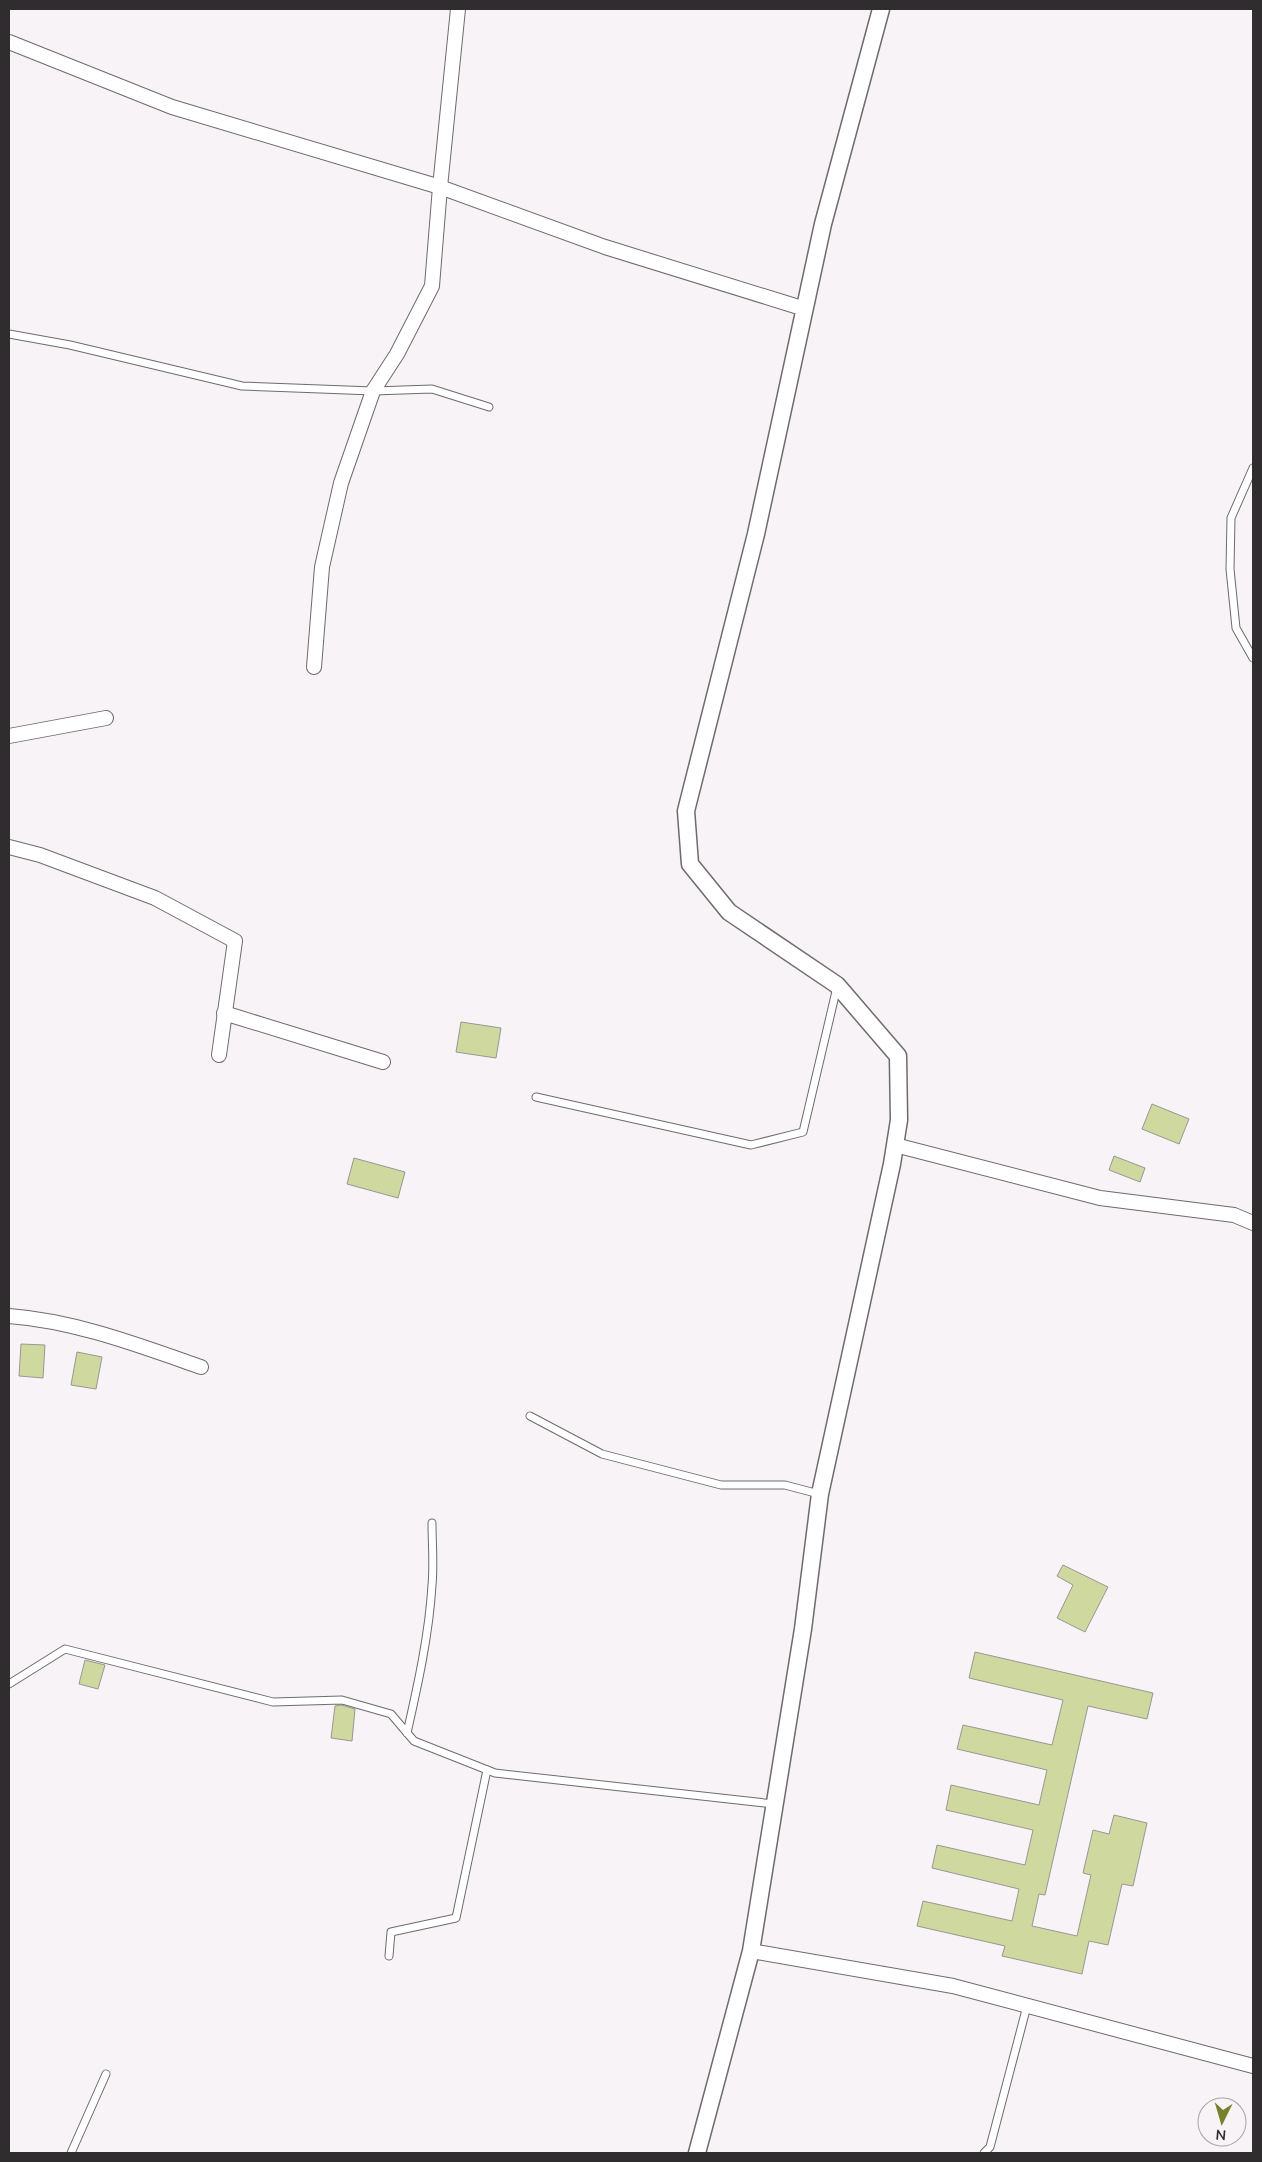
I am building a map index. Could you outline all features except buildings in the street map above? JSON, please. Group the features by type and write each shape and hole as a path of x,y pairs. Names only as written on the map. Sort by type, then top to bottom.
{"street":[{"path":"314,667 322,567 341,482 373,391 397,354 432,286 458,9"},
{"path":"697,2153 751,1951 803,1629 820,1494 899,1120 898,1056 838,985 729,912 690,864 686,811 756,534 824,224 881,9"},
{"path":"9,42 172,107 440,187 604,247 805,308"},
{"path":"9,736 106,718"},
{"path":"9,847 40,855 155,898 234,941 219,1055"},
{"path":"224,1013 383,1062"},
{"path":"895,1145 1100,1198 1234,1215 1253,1223"},
{"path":"9,1316 39,1318 116,1337 201,1367"},
{"path":"751,1951 953,1986 1253,2066"}],"lane":[{"path":"9,334 70,345 242,386 373,391 432,390 490,407"},
{"path":"1253,468 1232,518 1230,569 1236,628 1253,658"},
{"path":"536,1097 751,1145 803,1132 838,985"},
{"path":"530,1416 602,1454 721,1484 785,1485 820,1494"},
{"path":"407,1733 420,1675 429,1618 432,1583 432,1523"},
{"path":"9,1684 65,1649 273,1702 342,1700 391,1714 414,1741 495,1773 775,1804"},
{"path":"389,1956 391,1932 456,1918 487,1770"},
{"path":"984,2153 990,2147 1027,2006"},
{"path":"71,2153 106,2074"}]}
